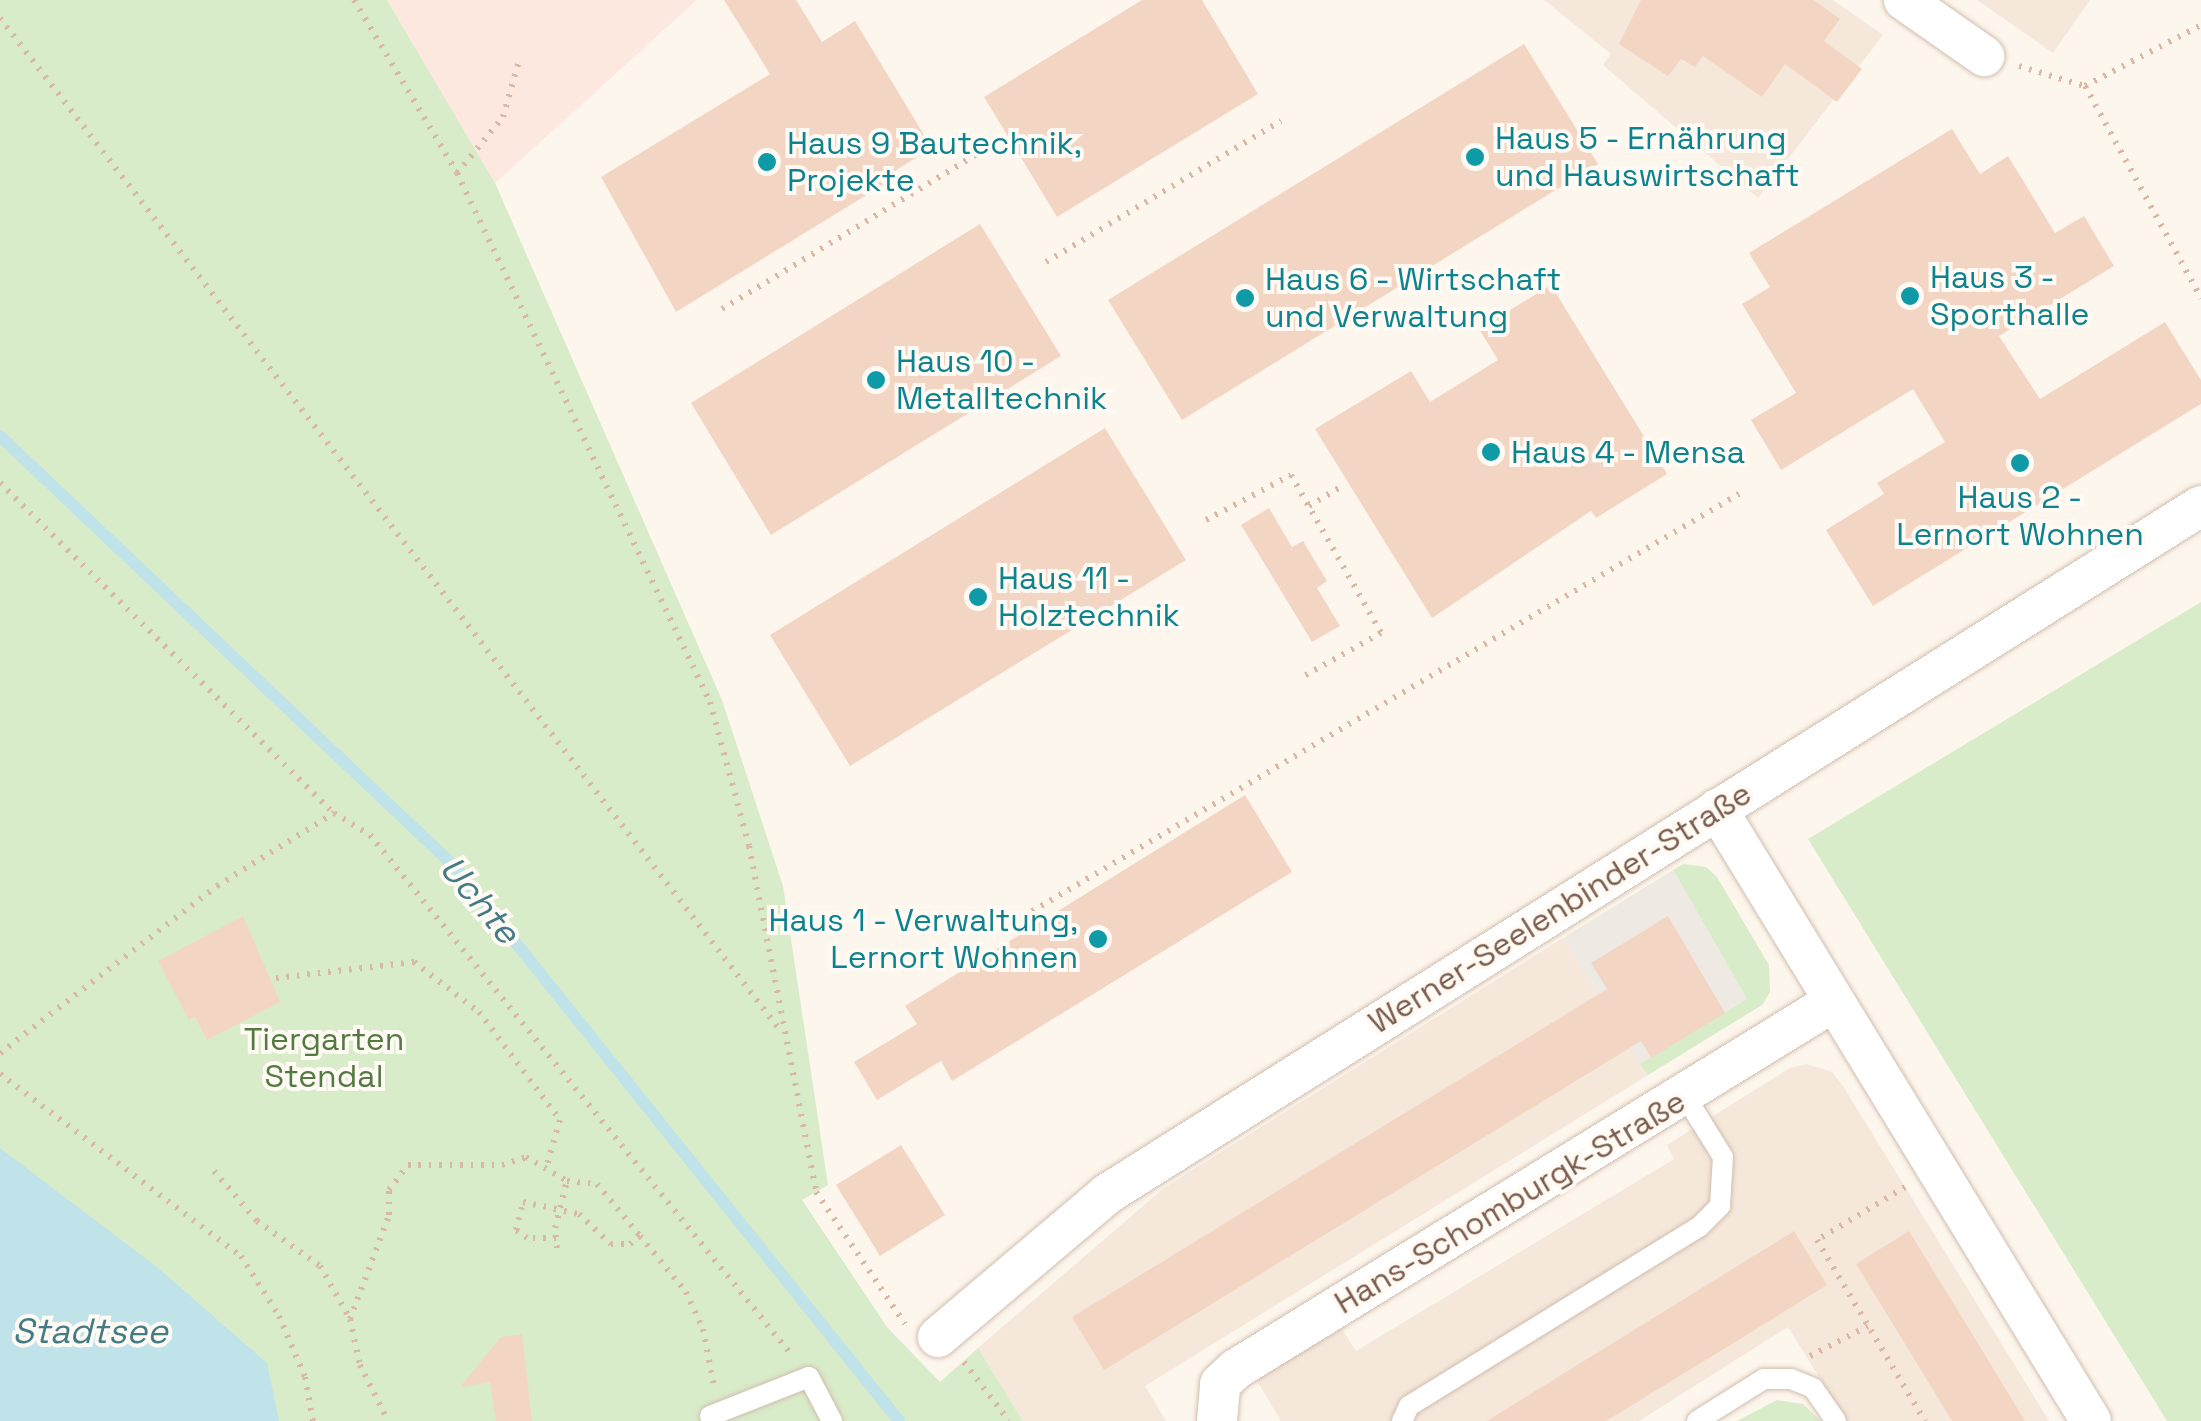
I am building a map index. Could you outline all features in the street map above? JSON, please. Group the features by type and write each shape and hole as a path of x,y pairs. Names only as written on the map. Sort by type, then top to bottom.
{"street":[{"path":"1904,0 1984,56"},
{"name":"Werner-Seelenbinder-Straße","path":"938,1337 1106,1194 2201,506"},
{"path":"1718,809 2091,1421"},
{"name":"Hans-Schomburgk-Straße","path":"1217,1421 1220,1384 1236,1369 1834,1002"}],"lane":[{"path":"1402,1421 1410,1406 1699,1227 1720,1206 1723,1157 1685,1096"},
{"path":"710,1416 809,1377 832,1421"},
{"path":"1697,1421 1764,1379 1791,1378 1812,1388 1836,1421"}],"path":[{"path":"354,0 457,174 710,702 749,846 781,1031 824,1210 900,1321 938,1337 982,1379 1008,1421"},
{"path":"0,18 781,1031"},
{"path":"1984,56 2085,86 2201,25"},
{"path":"457,174 503,117 519,62"},
{"path":"2085,86 2201,298"},
{"path":"1046,262 1281,121"},
{"path":"722,309 977,154"},
{"path":"1206,520 1291,475 1382,633 1302,677"},
{"path":"0,483 334,813 370,835 809,1377"},
{"path":"1309,506 1342,486"},
{"path":"1014,922 1739,494"},
{"path":"0,1053 216,886 334,813"},
{"path":"276,978 414,962 478,1012 560,1120 547,1165"},
{"path":"0,1074 241,1256 292,1346 313,1421"},
{"path":"350,1319 388,1215 389,1190 408,1165 502,1165 526,1157 547,1165 567,1182 597,1184 686,1292 703,1329 714,1386 710,1416"},
{"path":"1925,1421 1817,1240 1936,1168"},
{"path":"214,1171 257,1221 320,1266 350,1319 360,1365 388,1421"},
{"path":"557,1248 560,1207 567,1182"},
{"path":"556,1238 527,1238 516,1230 523,1202 579,1214 611,1244 630,1244 640,1236"}],"shaded area":[{"path":"387,0 697,0 495,183"},
{"path":"1544,0 1833,0 1883,35 1758,198 1603,65 1611,54"},
{"path":"1977,0 2090,0 2053,53"},
{"path":"1673,870 1747,999 1640,1064 1563,938"},
{"path":"1563,938 1648,1075 1145,1386 1166,1421 1023,1421 978,1348 1164,1188"},
{"path":"1807,1064 1832,1072 1843,1086 2049,1421 1846,1421 1788,1327 1639,1421 1281,1421 1257,1381 1263,1374 1342,1329 1356,1351 1674,1159 1667,1145 1790,1068"}],"green space":[{"name":"Tiergarten Stendal","path":"0,0 387,0 495,183 722,700 783,886 828,1185 802,1200 887,1327 940,1382 978,1348 1023,1421 0,1421"},
{"path":"2201,602 2201,1421 2167,1421 1808,839"},
{"path":"1683,864 1706,867 1717,877 1769,965 1770,992 1762,1005 1648,1075 1640,1064 1747,999 1673,870"},
{"path":"1777,1400 1803,1404 1821,1421 1737,1421"}],"water":[{"name":"Stadtsee","path":"0,1148 157,1267 267,1363 279,1421 0,1421"}],"building":[{"name":"Haus 9 Bautechnik, Projekte","path":"724,0 796,0 822,42 855,21 932,148 880,180 883,185 676,312 601,177 770,74"},
{"path":"1142,0 1202,0 1258,94 1057,217 984,97"},
{"path":"1641,0 1814,0 1840,19 1824,41 1862,69 1837,102 1785,64 1762,97 1703,56 1695,67 1681,59 1668,76 1619,44"},
{"path":"1524,44 1598,164 1182,420 1108,300"},
{"name":"Haus 3 - Sporthalle","path":"1952,129 1980,174 2008,156 2055,233 2084,216 2114,266 1999,336 2040,399 2165,322 2201,380 2201,404 1873,606 1826,530 1884,494 1877,483 1945,442 1913,389 1781,470 1751,420 1796,393 1742,304 1770,287 1749,253"},
{"name":"Haus 10 - Metalltechnik","path":"980,224 1061,356 771,535 691,403"},
{"name":"Haus 4 - Mensa","path":"1551,285 1667,474 1596,518 1591,511 1432,618 1315,429 1411,371 1430,402 1498,360 1479,329"},
{"name":"Haus 11 - Holztechnik","path":"1105,428 1186,560 850,766 770,635"},
{"path":"1269,508 1292,547 1303,541 1327,581 1317,588 1340,626 1312,642 1241,525"},
{"name":"Haus 1 - Verwaltung, Lernort Wohnen","path":"1245,795 1292,872 952,1081 941,1061 877,1100 854,1062 917,1024 905,1006"},
{"path":"243,916 280,1002 207,1040 195,1017 189,1020 158,961"},
{"path":"1668,916 1725,1013 1651,1058 1641,1041 1104,1370 1072,1317 1607,989 1591,963"},
{"path":"901,1145 945,1215 880,1256 836,1185"},
{"path":"1794,1231 1827,1285 1740,1339 1606,1421 1487,1421"},
{"path":"1909,1231 2025,1421 1952,1421 1856,1264"},
{"path":"522,1334 532,1421 496,1421 490,1382 460,1387 501,1337"}],"waterway":[{"name":"Uchte","path":"0,436 455,867 899,1421"}],"place":[{"name":"Haus 5 - Ernährung und Hauswirtschaft","path":"1475,157"},
{"name":"Haus 9 Bautechnik, Projekte","path":"767,162"},
{"name":"Haus 3 - Sporthalle","path":"1910,296"},
{"name":"Haus 6 - Wirtschaft und Verwaltung","path":"1245,298"},
{"name":"Haus 10 - Metalltechnik","path":"876,380"},
{"name":"Haus 4 - Mensa","path":"1491,452"},
{"name":"Haus 2 - Lernort Wohnen","path":"2020,463"},
{"name":"Haus 11 - Holztechnik","path":"978,597"},
{"name":"Haus 1 - Verwaltung, Lernort Wohnen","path":"1098,939"}]}
